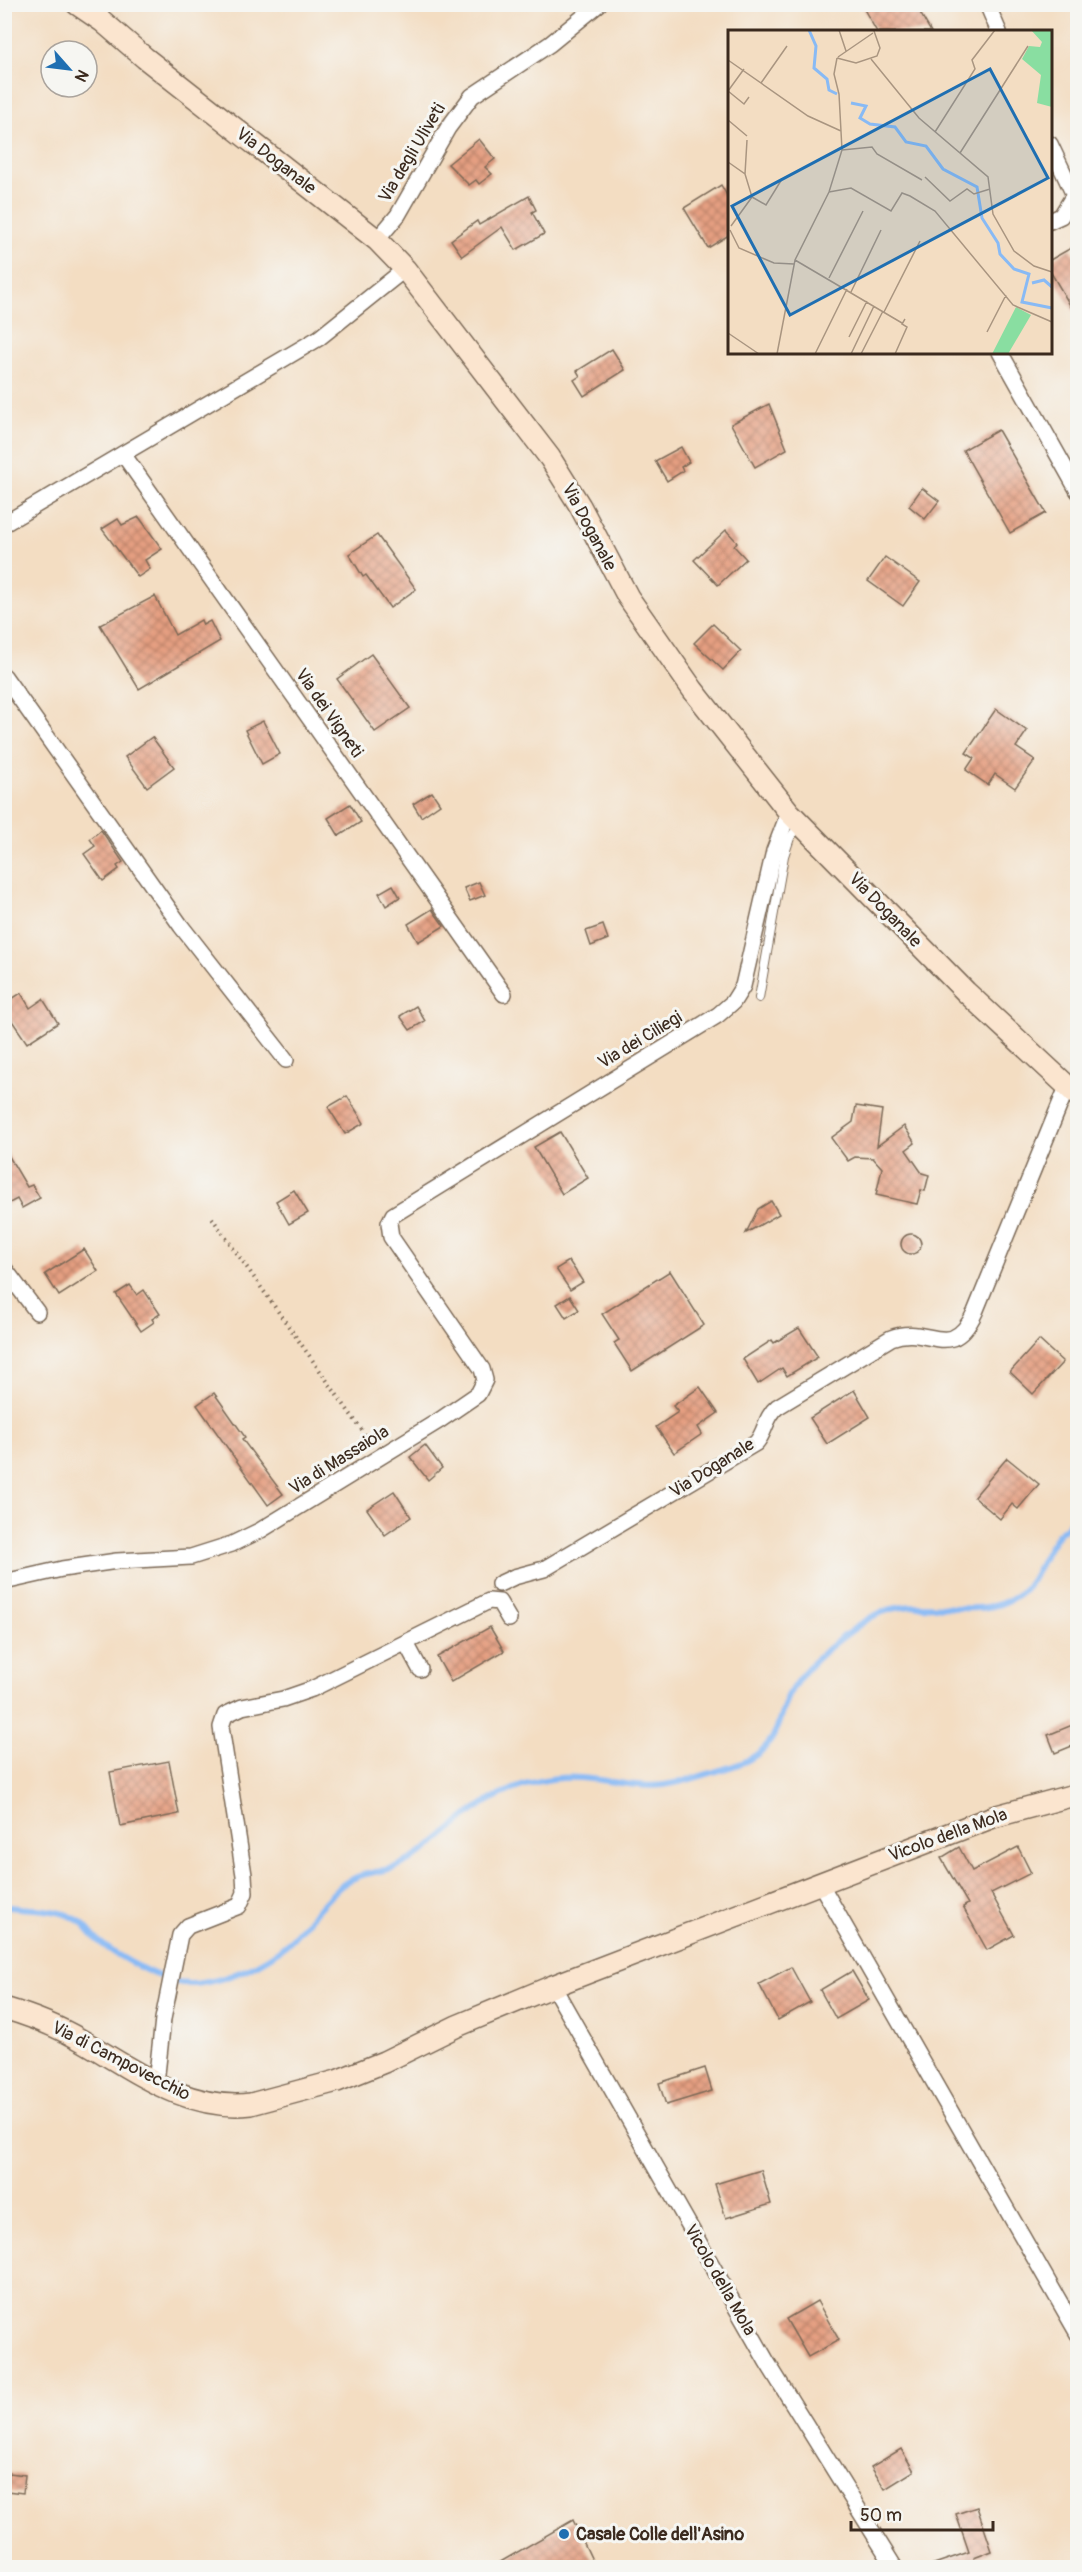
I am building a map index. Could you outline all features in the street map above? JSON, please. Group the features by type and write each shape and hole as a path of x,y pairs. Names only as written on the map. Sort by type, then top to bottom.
{"main road":[{"name":"Via Doganale","path":"77,4 102,21 145,58 377,240 405,268 550,458 580,506 628,597 693,690 795,817 928,954 1072,1092"},
{"name":"Vicolo della Mola","path":"442,2033 554,1986 993,1817 1077,1794"},
{"name":"Via di Campovecchio","path":"4,2008 61,2030 156,2083 187,2097 213,2104 237,2106 338,2081 384,2062 442,2033"}],"street":[{"name":"Via degli Uliveti","path":"377,240 398,215 448,128 472,96 550,44 598,4"},
{"path":"987,4 998,30"},
{"path":"1052,148 1076,194 1061,216 1052,220"},
{"path":"4,524 319,338 405,268"},
{"path":"1001,354 1077,490"},
{"name":"Via dei Vigneti","path":"123,454 504,994"},
{"path":"4,676 181,926 286,1060"},
{"name":"Via dei Ciliegi","path":"395,1212 718,1015 733,1002 743,986 774,851 795,817"},
{"name":"Via Doganale","path":"499,1584 514,1577 544,1569 756,1443 761,1437 769,1416 777,1407 891,1338 905,1335 949,1339 961,1335 975,1312 1072,1092"},
{"name":"Via di Massaiola","path":"4,1582 90,1565 191,1557 209,1553 261,1530 435,1424 474,1397 484,1380 476,1358 391,1237 390,1220 395,1212"},
{"path":"4,1268 37,1312"},
{"path":"156,2083 164,2019 180,1935 188,1926 239,1906 245,1893 221,1727 225,1715 242,1707 282,1699 312,1689 493,1600 499,1602 508,1619"},
{"path":"406,1643 420,1669"},
{"path":"820,1883 1077,2334"},
{"name":"Vicolo della Mola","path":"554,1986 767,2362 895,2568"}],"lane":[{"path":"759,998 783,856 795,817"}],"path":[{"path":"212,1218 381,1456"}],"building":[{"path":"861,4 915,4 930,30 876,30"},
{"path":"479,139 495,159 485,167 492,174 479,184 476,180 469,185 448,164"},
{"path":"721,185 728,197 728,236 708,248 684,208"},
{"path":"529,196 536,210 532,212 544,234 516,250 502,227 462,256 451,240 477,221 479,225"},
{"path":"1071,248 1077,259 1077,317 1052,274 1052,259"},
{"path":"612,349 625,370 584,396 574,380 580,376 577,371"},
{"path":"769,404 787,449 755,467 731,424"},
{"path":"998,430 1046,513 1010,533 963,450"},
{"path":"681,447 689,462 681,467 683,471 667,481 655,461"},
{"path":"922,488 939,501 925,519 909,506"},
{"path":"139,517 162,549 145,560 150,569 138,577 102,529 118,519 122,525"},
{"path":"726,530 737,542 734,546 746,559 718,585 694,560"},
{"path":"377,535 416,589 390,608 366,575 363,577 349,554"},
{"path":"885,557 920,582 903,606 868,581"},
{"path":"155,596 175,635 201,620 203,625 210,621 220,641 139,689 100,625"},
{"path":"713,624 741,651 723,670 694,643"},
{"path":"371,654 410,708 375,732 337,679"},
{"path":"996,709 1027,731 1016,747 1035,760 1015,788 995,774 988,785 966,770 974,758 966,753"},
{"path":"263,721 280,754 262,764 245,730"},
{"path":"152,737 174,767 147,787 125,757"},
{"path":"432,792 440,804 421,817 413,804"},
{"path":"350,804 361,822 339,836 328,818"},
{"path":"101,830 123,862 117,866 119,869 103,881 84,854 95,846 90,839"},
{"path":"479,882 485,895 470,901 464,888"},
{"path":"393,885 400,897 386,906 379,893"},
{"path":"432,909 444,926 418,942 408,924"},
{"path":"603,925 608,939 591,946 586,931"},
{"path":"21,993 30,1008 43,999 58,1023 27,1043 4,1009 4,1004"},
{"path":"416,1006 425,1021 410,1030 400,1016"},
{"path":"347,1096 364,1123 345,1134 328,1107"},
{"path":"856,1106 882,1110 877,1146 904,1126 915,1143 906,1150 922,1173 929,1175 925,1191 921,1190 917,1204 876,1195 882,1168 873,1158 855,1157 848,1161 831,1138 853,1122"},
{"path":"560,1132 588,1178 562,1194 534,1147"},
{"path":"4,1148 27,1187 32,1185 40,1198 22,1208 17,1199 4,1206"},
{"path":"294,1190 308,1213 289,1224 276,1201"},
{"path":"771,1201 779,1214 746,1233 758,1209"},
{"path":"911,1234 918,1237 921,1244 918,1251 911,1254 904,1251 901,1244 904,1237"},
{"path":"84,1249 98,1271 59,1296 45,1274"},
{"path":"569,1261 583,1282 570,1290 556,1269"},
{"path":"670,1271 704,1325 632,1371 614,1343 619,1340 602,1314"},
{"path":"130,1285 137,1295 144,1290 160,1314 152,1319 154,1322 141,1331 116,1294"},
{"path":"570,1296 579,1310 566,1318 557,1304"},
{"path":"799,1328 818,1357 787,1376 782,1368 758,1384 743,1359 772,1340 774,1343"},
{"path":"1039,1340 1063,1362 1033,1394 1010,1372"},
{"path":"700,1387 718,1413 698,1427 702,1434 674,1453 656,1427 678,1412 673,1406"},
{"path":"854,1390 870,1417 827,1444 810,1418"},
{"path":"214,1393 245,1437 242,1439 283,1494 268,1505 197,1405"},
{"path":"425,1445 442,1468 428,1480 410,1457"},
{"path":"1007,1458 1039,1484 1018,1509 1012,1504 1000,1519 974,1497"},
{"path":"394,1491 411,1517 385,1535 367,1509"},
{"path":"490,1627 504,1651 451,1682 437,1657"},
{"path":"1077,1723 1077,1744 1055,1753 1048,1735"},
{"path":"169,1761 179,1814 120,1826 110,1772"},
{"path":"959,1847 972,1871 1018,1847 1031,1873 991,1893 1014,1935 987,1950 963,1907 968,1904 941,1858"},
{"path":"791,1967 810,2002 778,2020 759,1984"},
{"path":"852,1971 869,2000 836,2019 820,1990"},
{"path":"705,2068 712,2091 666,2105 659,2083"},
{"path":"761,2170 771,2204 726,2218 715,2184"},
{"path":"817,2301 839,2340 808,2357 786,2319"},
{"path":"901,2449 914,2471 885,2489 871,2467"},
{"path":"9,2473 25,2475 23,2493 7,2491"},
{"path":"977,2507 992,2551 974,2558 977,2568 931,2568 931,2565 969,2552 956,2514"},
{"name":"Casale Colle dell'Asino","path":"573,2520 592,2560 578,2568 490,2568"}],"waterway":[{"path":"4,1906 52,1911 70,1916 82,1923 97,1940 117,1954 144,1969 172,1980 195,1984 232,1975 279,1951 348,1881 392,1868 414,1858 474,1811 500,1795 529,1784 560,1778 664,1785 696,1778 750,1759 769,1743 778,1726 787,1699 799,1679 815,1661 843,1637 882,1612 902,1607 980,1608 999,1605 1023,1591 1033,1578 1054,1539 1078,1514"}],"place":[{"name":"Casale Colle dell'Asino","path":"564,2534"}]}
